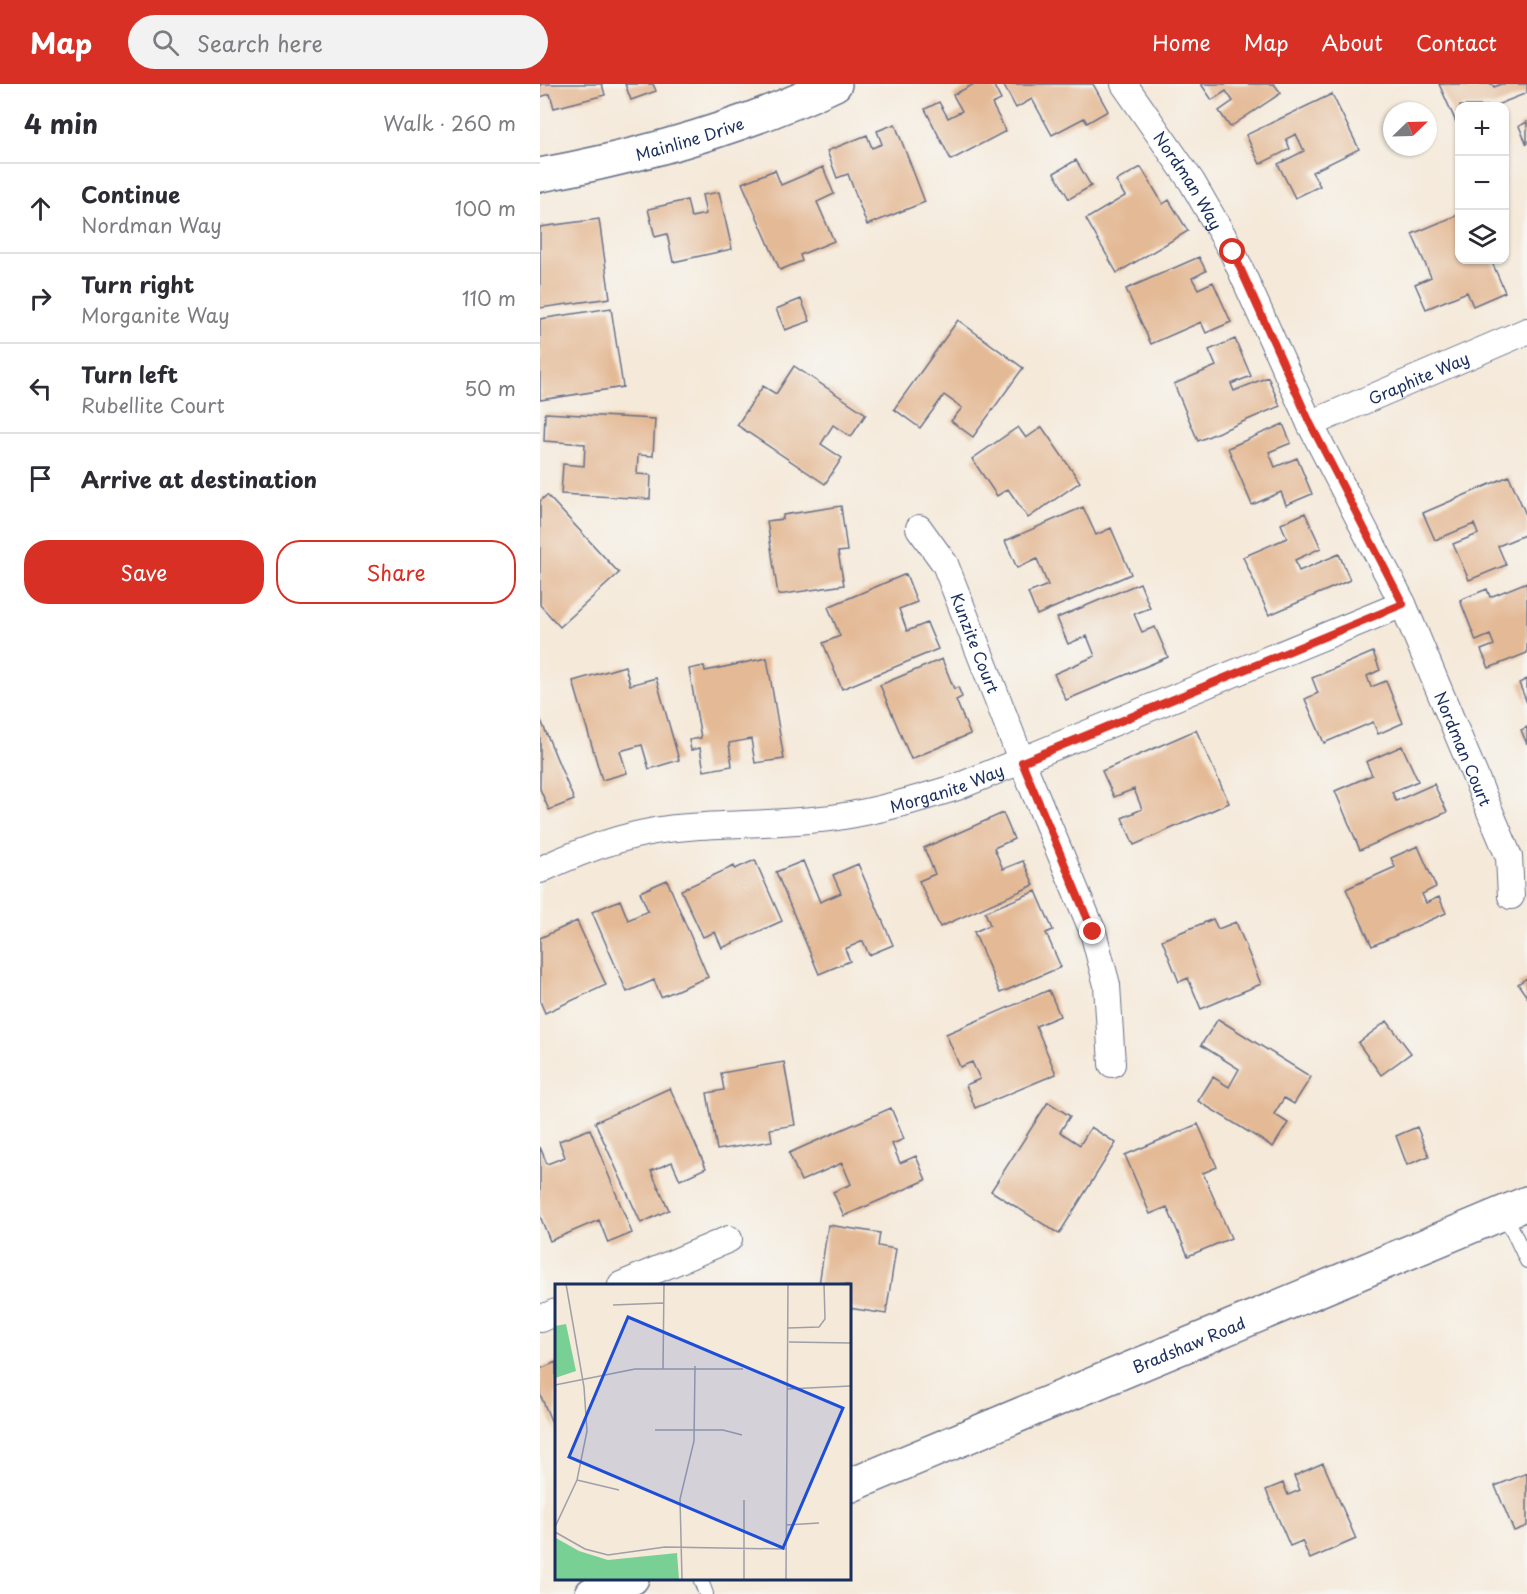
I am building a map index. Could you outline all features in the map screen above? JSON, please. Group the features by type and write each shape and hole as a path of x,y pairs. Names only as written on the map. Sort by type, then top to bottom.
{"main road":[{"name":"Mainline Drive","path":"540,175 589,166 676,144 740,123 836,84"},
{"name":"Bradshaw Road","path":"850,1486 1516,1208"},
{"path":"592,1594 630,1579"}],"street":[{"name":"Nordman Way","path":"1124,84 1192,182 1233,252 1310,423 1403,604"},
{"name":"Graphite Way","path":"1310,423 1527,331"},
{"name":"Kunzite Court","path":"919,528 945,564 1022,762 1093,932 1107,985 1112,1028 1112,1064"},
{"name":"Morganite Way","path":"540,870 575,854 637,834 686,827 765,824 838,816 898,804 957,787 1403,604"},
{"name":"Nordman Court","path":"1403,604 1509,857 1511,896"},
{"path":"623,1284 729,1239"},
{"path":"540,1319 555,1312"}],"lane":[{"path":"1516,1208 1527,1261"},
{"path":"700,1579 706,1594"}],"building":[{"path":"540,84 602,84 605,95 554,108 550,94 540,97"},
{"path":"625,84 653,84 656,91 631,100"},
{"path":"974,84 993,84 1001,100 992,104 1006,131 951,160 925,109 939,102 948,118 962,111 953,95"},
{"path":"1003,84 1093,84 1108,111 1087,123 1084,118 1052,135 1032,99 1016,108"},
{"path":"1201,84 1274,84 1281,93 1230,127 1219,111 1233,101 1226,91 1212,100"},
{"path":"1439,84 1492,84 1494,87 1501,84 1527,84 1527,93 1504,102 1455,102 1455,120"},
{"path":"1332,94 1359,149 1312,172 1320,186 1295,198 1278,164 1304,151 1296,134 1286,139 1290,149 1260,164 1246,135"},
{"path":"1527,122 1527,145 1519,126"},
{"path":"895,124 925,202 867,225 848,174 837,178 827,151 867,135 872,148 882,144 877,131"},
{"path":"1076,160 1091,186 1069,199 1054,173"},
{"path":"823,167 834,194 817,202 834,241 800,255 802,261 780,270 742,183 775,170 781,185"},
{"path":"1141,167 1163,204 1169,200 1188,231 1117,273 1086,219 1125,196 1116,181"},
{"path":"719,192 732,249 673,262 667,234 655,237 648,209 687,200 691,217 706,214 702,195"},
{"path":"1455,216 1455,264 1493,264 1505,292 1473,306 1467,292 1426,309 1415,284 1431,277 1412,234"},
{"path":"599,219 610,298 540,308 540,227"},
{"path":"1199,257 1206,271 1192,278 1198,289 1213,282 1231,322 1206,333 1201,322 1151,344 1126,289"},
{"path":"801,299 810,321 785,330 776,309"},
{"path":"611,308 623,387 540,400 540,319"},
{"path":"958,320 1023,368 973,437 951,421 962,408 944,395 920,428 894,409"},
{"path":"1235,339 1251,376 1231,384 1234,391 1268,377 1280,406 1198,441 1174,384 1216,366 1209,350"},
{"path":"794,366 866,414 851,437 833,425 821,444 842,458 825,484 737,425 763,386 776,394"},
{"path":"545,413 655,419 653,456 638,455 637,474 651,475 650,499 561,494 563,464 584,466 585,444 544,441"},
{"path":"1283,424 1291,443 1269,452 1275,467 1297,458 1312,494 1286,505 1281,492 1252,505 1228,448"},
{"path":"1018,427 1026,438 1042,427 1080,482 1028,518 1008,489 997,496 972,459"},
{"path":"1509,476 1527,517 1527,534 1498,546 1506,565 1469,580 1453,544 1478,534 1474,524 1435,540 1423,513"},
{"path":"547,495 619,573 560,627 540,605 540,501"},
{"path":"841,506 847,551 838,552 844,585 778,595 767,521 783,519 783,515"},
{"path":"1083,507 1096,535 1111,528 1131,574 1037,615 1028,593 1048,585 1037,559 1017,568 1005,541"},
{"path":"1305,513 1321,548 1295,560 1299,571 1339,554 1350,580 1269,615 1243,557 1287,538 1281,524"},
{"path":"906,574 917,602 899,609 907,631 927,623 938,649 842,689 823,643 840,636 828,607"},
{"path":"1527,582 1527,653 1489,668 1481,650 1494,645 1490,635 1476,641 1460,600 1487,589 1490,597"},
{"path":"1140,583 1150,608 1134,614 1142,632 1155,627 1168,657 1066,700 1054,674 1095,656 1087,636 1068,644 1057,618"},
{"path":"1373,652 1380,670 1367,676 1371,687 1386,681 1403,723 1378,734 1373,722 1324,743 1305,699 1318,693 1312,678"},
{"path":"767,658 784,759 755,763 751,739 729,743 732,766 704,771 700,748 691,750 689,740 701,738 689,669 704,666 705,671"},
{"path":"942,659 954,689 958,687 962,697 956,700 970,734 911,759 880,685"},
{"path":"625,666 630,685 656,678 679,760 649,769 642,745 620,751 627,773 602,780 573,681"},
{"path":"1527,679 1527,703 1519,683"},
{"path":"540,718 574,800 549,810 540,789"},
{"path":"1527,727 1527,744 1521,730"},
{"path":"1196,730 1229,803 1134,845 1122,818 1142,809 1134,789 1114,797 1102,771"},
{"path":"1402,746 1418,781 1392,792 1396,801 1434,784 1447,812 1360,850 1335,791 1372,775 1366,762"},
{"path":"1003,813 1014,839 994,848 1003,869 1023,861 1034,885 940,927 919,881 935,874 924,848"},
{"path":"1418,846 1436,887 1422,894 1426,903 1439,897 1446,913 1372,946 1346,889 1395,867 1391,858"},
{"path":"755,860 782,921 722,948 715,932 703,937 681,890 734,866 735,869"},
{"path":"803,861 820,902 841,893 833,875 858,864 893,945 869,955 863,941 845,949 850,961 819,974 776,872"},
{"path":"667,880 708,977 661,997 654,980 627,992 592,912 620,900 628,920 648,911 640,892"},
{"path":"1036,891 1053,930 1046,933 1061,967 1000,993 974,932 990,925 985,912"},
{"path":"1213,919 1218,929 1236,922 1261,984 1201,1009 1188,978 1179,982 1162,940"},
{"path":"577,921 606,985 545,1013 540,1001 540,938"},
{"path":"1527,978 1527,997 1518,984"},
{"path":"1049,990 1060,1016 1036,1026 1056,1074 975,1108 966,1085 980,1079 972,1062 960,1067 946,1034"},
{"path":"1218,1019 1311,1077 1294,1104 1284,1098 1274,1114 1288,1123 1273,1147 1198,1101 1213,1077 1229,1087 1239,1069 1201,1045"},
{"path":"1387,1021 1411,1053 1381,1075 1358,1043"},
{"path":"784,1062 795,1125 770,1129 772,1141 717,1150 707,1093 724,1090 721,1073"},
{"path":"670,1088 706,1168 680,1180 672,1162 651,1171 669,1210 641,1223 595,1122"},
{"path":"1048,1102 1070,1116 1060,1132 1080,1145 1091,1127 1116,1143 1059,1234 991,1191"},
{"path":"891,1108 904,1139 892,1144 900,1163 916,1156 926,1180 844,1216 833,1192 851,1184 842,1163 801,1181 789,1153"},
{"path":"1198,1124 1217,1167 1203,1173 1231,1238 1188,1256 1167,1207 1150,1214 1125,1155"},
{"path":"1417,1127 1429,1156 1407,1165 1396,1136"},
{"path":"590,1129 632,1233 608,1243 599,1220 550,1241 540,1216 540,1147 547,1164 565,1157 559,1141"},
{"path":"828,1225 880,1233 878,1246 896,1249 886,1314 850,1308 850,1284 819,1284"},
{"path":"555,1362 555,1431 540,1394 540,1369"},
{"path":"1323,1463 1356,1539 1310,1559 1302,1541 1290,1546 1266,1490 1283,1483 1288,1495 1300,1490 1294,1476"},
{"path":"1527,1473 1527,1526 1514,1531 1495,1486"}],"route":[{"path":"1093,932 1022,762 1403,604 1310,423 1233,252"}]}
